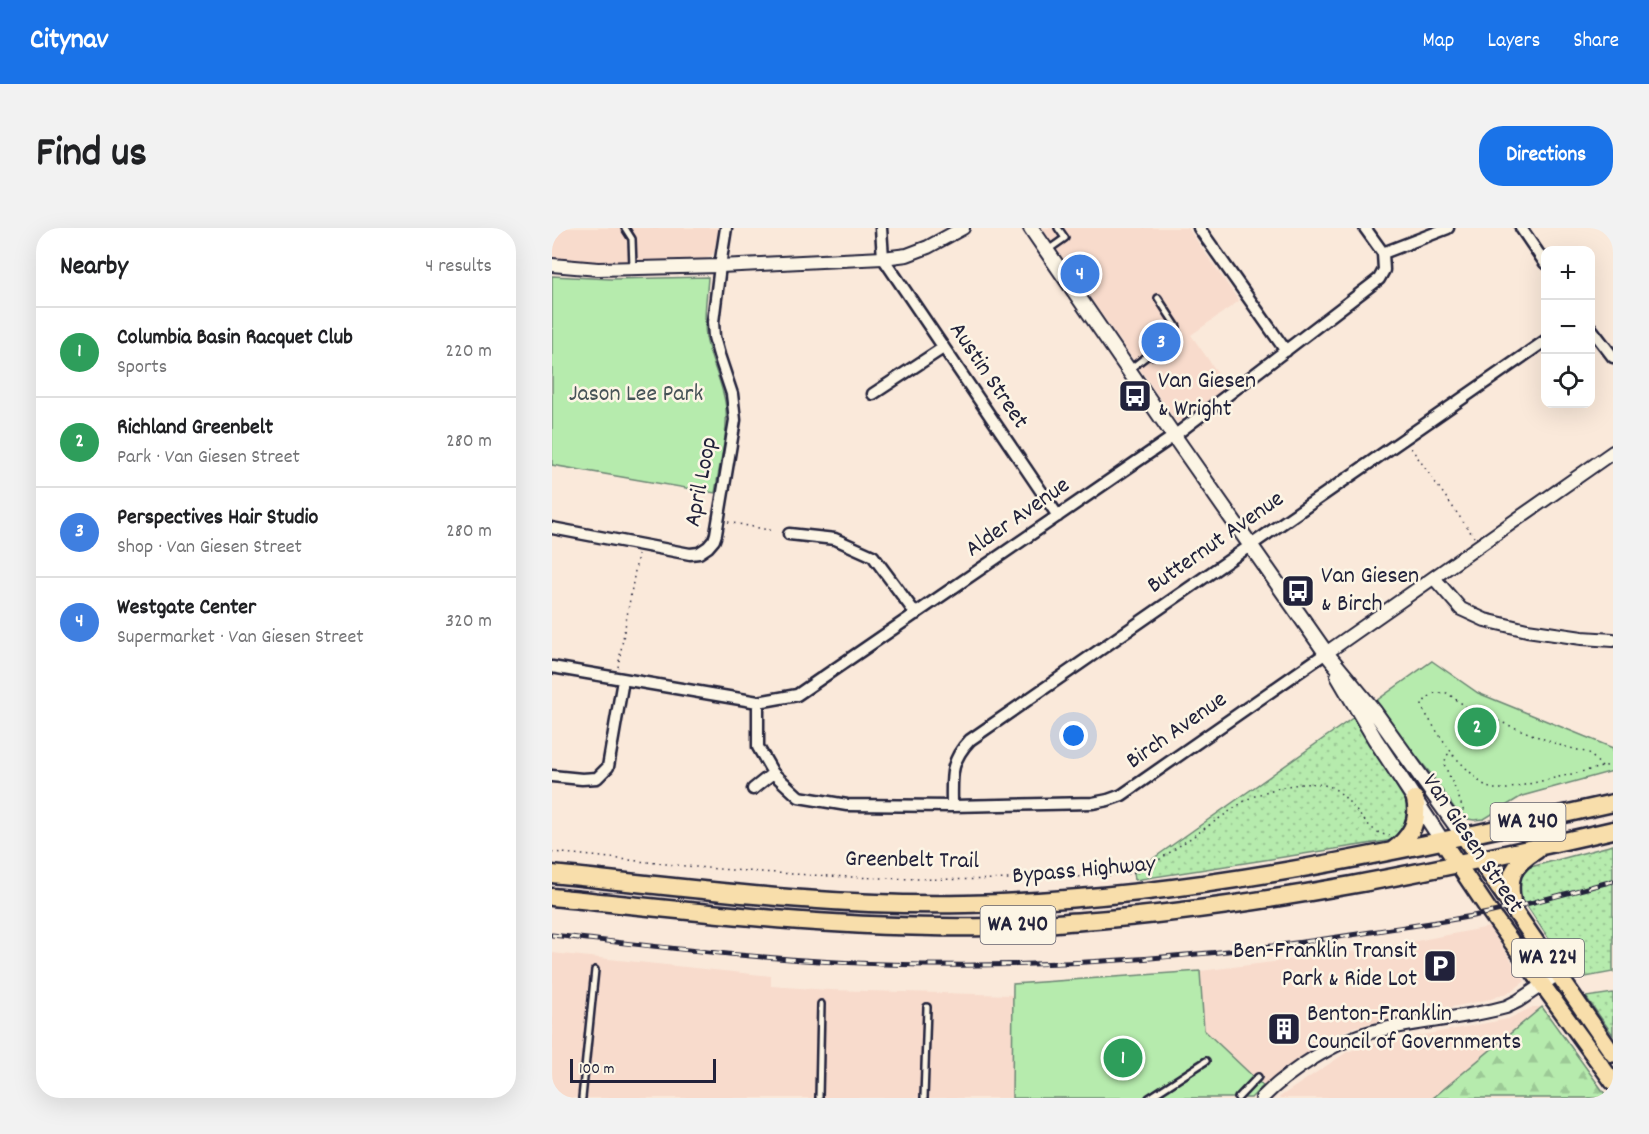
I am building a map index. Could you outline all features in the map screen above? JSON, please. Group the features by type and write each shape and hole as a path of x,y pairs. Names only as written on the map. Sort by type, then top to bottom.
{"highway":[{"path":"1389,853 1411,832 1416,818 1415,799"},
{"name":"Bypass Highway","path":"552,874 765,896 857,902 966,904 1088,897 1234,879 1389,853 1613,803"},
{"name":"Bypass Highway","path":"552,897 741,917 943,927 994,927 1137,916 1228,905 1480,860 1613,830"},
{"path":"1513,907 1510,883 1513,872 1520,862 1545,846"}],"main road":[{"name":"Van Giesen Street","path":"1031,228 1326,653 1374,711 1613,1053"},
{"name":"Van Giesen Street","path":"1326,653 1375,739 1457,864 1613,1082"}],"street":[{"name":"April Loop","path":"552,528 690,554 702,552 714,540 735,420 732,394 714,337 714,308 726,228"},
{"path":"881,228 883,258"},
{"path":"552,264 598,269 883,258 907,255 928,247 963,228"},
{"path":"1199,228 1286,351"},
{"path":"1365,228 1383,254 1448,228"},
{"path":"1521,228 1541,257"},
{"name":"Alder Avenue","path":"552,667 620,676 758,702 797,694 1174,436 1379,279 1384,270 1383,254"},
{"name":"Austin Street","path":"883,258 1058,516"},
{"path":"1595,334 1613,357"},
{"name":"Butternut Avenue","path":"952,806 951,772 960,751 970,740 1541,344"},
{"path":"873,394 943,348"},
{"name":"Birch Avenue","path":"758,702 758,747 773,773 799,797 847,805 952,806 1093,803 1108,800 1122,795 1613,452"},
{"path":"789,534 835,539 873,556 916,614"},
{"path":"1434,578 1461,609 1485,620 1527,630 1613,640"},
{"path":"552,776 597,778 608,767 620,676"},
{"path":"753,789 773,773"},
{"path":"1262,1098 1300,1068 1344,1042 1371,1032 1502,1008 1518,1001 1558,974"}],"lane":[{"path":"625,228 632,239 633,268"},
{"path":"1047,251 1065,238 1058,228"},
{"path":"1128,370 1147,356 1156,355 1176,341 1177,327 1158,298"},
{"path":"582,1098 595,970"},
{"path":"819,1098 821,1005"},
{"path":"924,1098 927,1007"},
{"path":"1149,1098 1206,1060"},
{"path":"1238,1098 1258,1077"}],"path":[{"path":"1408,445 1474,537"},
{"path":"727,522 774,531"},
{"path":"620,676 638,554"},
{"path":"1602,767 1589,753 1559,745 1493,719 1468,708 1447,693 1439,692 1422,704 1422,708 1454,756 1485,786 1498,790 1527,785 1602,767 1613,764"},
{"path":"1454,756 1446,755 1444,764 1465,815"},
{"name":"Greenbelt Trail","path":"552,852 734,870 864,878 1006,879 1126,874 1150,866 1246,800 1301,784 1332,788 1342,795 1372,829 1386,836 1393,835"}],"shaded area":[{"path":"552,228 719,228 714,252 705,259 609,262 552,258"},
{"path":"1042,228 1188,228 1239,301 1191,335 1227,386 1183,420 1178,422 1175,420"},
{"path":"1489,927 1525,981 1512,991 1491,999 1354,1027 1340,1033 1263,1086 1204,1030 1200,971 1369,950"},
{"path":"552,953 771,976 771,986 829,990 1014,995 1012,1098 552,1098"},
{"path":"1533,1007 1542,1007 1433,1098 1278,1098 1347,1052 1365,1046 1508,1019"}],"green space":[{"name":"Jason Lee Park","path":"552,276 611,279 708,277 705,330 726,409 724,441 715,493 552,465"},
{"path":"1432,661 1478,693 1613,748 1613,771 1522,796 1484,819 1468,819 1455,809 1431,774 1375,706 1376,701"},
{"path":"1354,717 1409,807 1406,825 1393,840 1135,880 1134,872"},
{"path":"1613,845 1613,972 1575,979 1521,897 1517,884 1527,868"},
{"path":"1200,971 1204,1030 1263,1086 1251,1098 1012,1098 1013,984"},
{"path":"1613,993 1613,1035 1586,997"},
{"path":"1542,1007 1608,1098 1433,1098"}],"railway":[{"path":"552,935 718,953 884,964 1006,965 1128,960 1250,949 1459,918 1535,902 1613,881"}],"place":[{"name":"Westgate Center","path":"1080,274"},
{"name":"Perspectives Hair Studio","path":"1161,342"},
{"name":"Van Giesen & Wright","path":"1135,396"},
{"name":"Van Giesen & Birch","path":"1298,591"},
{"name":"Richland Greenbelt","path":"1477,727"},
{"name":"Ben-Franklin Transit Park & Ride Lot","path":"1440,966"},
{"name":"Benton-Franklin Council of Governments","path":"1284,1029"},
{"name":"Columbia Basin Racquet Club","path":"1123,1058"}]}
